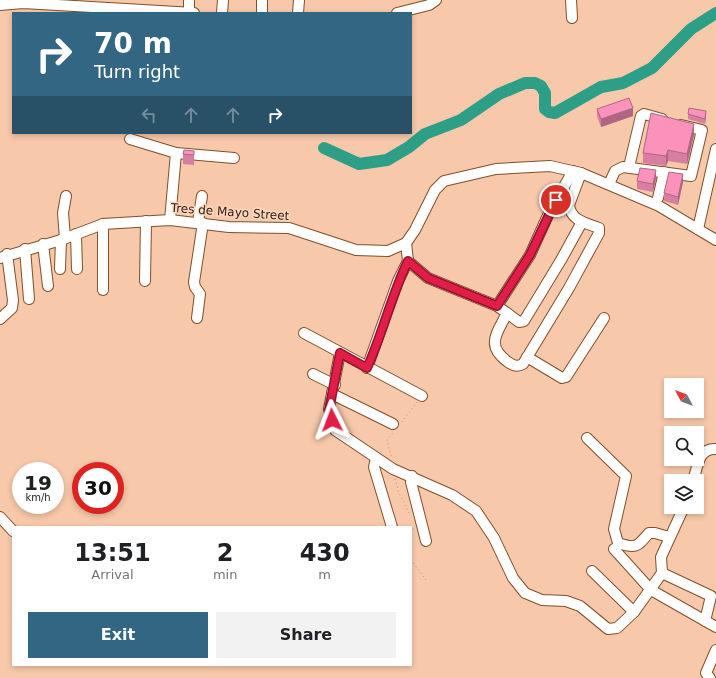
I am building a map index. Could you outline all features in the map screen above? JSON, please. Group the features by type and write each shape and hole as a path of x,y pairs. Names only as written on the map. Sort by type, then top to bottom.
{"street":[{"path":"189,0 189,12"},
{"path":"222,12 223,0"},
{"path":"262,0 262,12"},
{"path":"298,12 299,0"},
{"path":"401,12 430,5 436,0"},
{"path":"571,0 572,18"},
{"path":"0,5 23,3 172,12"},
{"path":"609,184 614,171 618,168 629,166 692,175 702,130 642,114 629,166"},
{"path":"130,139 176,152 234,158"},
{"path":"698,229 716,149"},
{"path":"170,220 176,152"},
{"path":"367,368 374,352 398,281 408,261 406,243 415,230 435,190 444,181 496,169 550,166 577,172 659,206 716,240"},
{"path":"507,313 494,338 495,348 503,358 514,366 523,364 569,288 599,233 599,228 582,222 573,216 569,205 577,172"},
{"path":"497,306 530,255 549,213 577,172"},
{"path":"658,198 664,172"},
{"path":"60,269 63,239 63,213 66,196"},
{"path":"197,318 200,294 195,287 194,282 202,196"},
{"name":"Tres de Mayo Street","path":"4,256 63,239 103,224 170,220 229,227 289,228 356,250 388,251 406,243"},
{"path":"145,282 146,221"},
{"path":"408,261 428,278 497,306 519,322 524,321 582,222"},
{"path":"103,224 103,290"},
{"path":"76,234 77,269"},
{"path":"43,244 48,286"},
{"path":"25,249 28,298"},
{"path":"0,319 12,308 13,300 4,256"},
{"path":"527,357 562,378 566,377 604,318"},
{"path":"304,333 367,368 422,396"},
{"path":"340,353 329,410 335,430 393,469 412,476 452,495 476,511 494,538 513,578 525,593 542,600 566,601 580,606 611,629 617,628 634,612 662,573 661,557 681,514"},
{"path":"313,374 333,389 397,424"},
{"path":"587,438 626,476 614,529 618,542 631,547 638,545 649,533 655,533 669,538"},
{"path":"695,474 703,452 708,448 716,449"},
{"path":"376,458 374,468 392,526"},
{"path":"412,476 411,482 426,541"},
{"path":"0,517 12,530"},
{"path":"614,549 651,590 716,627"},
{"path":"592,571 634,612"},
{"path":"662,573 711,596 705,621"},
{"path":"710,678 706,673 715,654"}],"path":[{"path":"412,518 399,493 387,440 397,424 422,396"},
{"path":"412,531 415,524"},
{"path":"412,561 426,580"}],"building":[{"path":"629,98 633,108 601,119 597,109"},
{"path":"689,108 706,111 705,119 688,114"},
{"path":"651,113 694,124 687,154 668,150 666,156 643,153"},
{"path":"184,150 194,151 194,155 183,154"},
{"path":"640,168 656,170 653,184 637,181"},
{"path":"669,172 683,174 678,197 664,193"}],"waterway":[{"path":"324,148 359,164 387,160 409,147 425,134 461,120 499,94 525,83 535,83 541,86 545,93 545,109 549,112 555,113 601,87 623,83 652,68 691,29 716,13"}],"route":[{"path":"332,420 329,410 340,353 367,368 374,352 398,281 408,261 428,278 497,306 530,255 556,200"}]}
